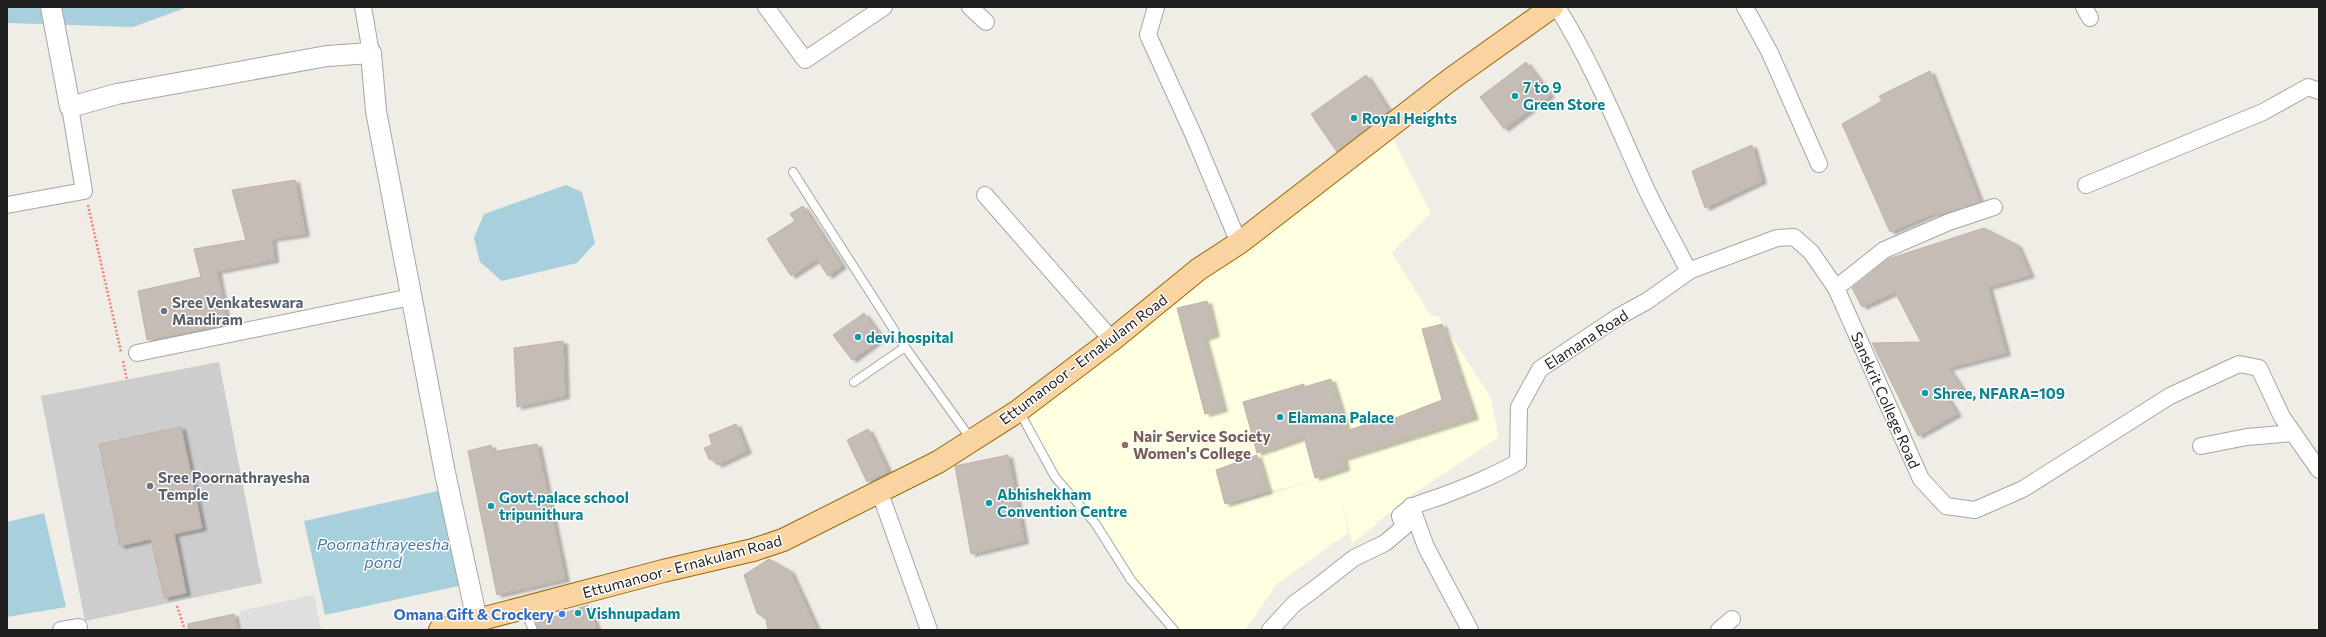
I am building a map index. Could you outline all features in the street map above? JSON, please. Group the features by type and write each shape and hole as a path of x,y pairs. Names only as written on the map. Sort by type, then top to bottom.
{"main road":[{"name":"Ettumanoor - Ernakulam Road","path":"440,630 768,545 809,529 938,462 971,439 1018,411 1112,340 1199,269 1239,243 1451,79 1552,7"}],"street":[{"path":"7,205 84,191 51,7"},
{"path":"363,7 371,53 376,110 445,473 477,620"},
{"path":"766,7 805,60 884,7"},
{"path":"970,7 986,22"},
{"path":"1156,7 1148,35 1194,136 1239,243"},
{"path":"1557,7 1579,41 1620,126 1649,195 1686,266 1692,270"},
{"path":"1745,7 1770,53 1819,164"},
{"path":"70,107 117,94 296,61 327,56 371,53"},
{"path":"2086,185 2263,112 2308,87 2319,91"},
{"path":"985,195 1112,340"},
{"path":"1836,288 1884,250 1949,222 1994,207"},
{"name":"Sanskrit College Road","path":"1692,270 1777,238 1794,237 1811,252 1836,288 1922,479 1946,506 1975,510 2023,489 2170,396 2239,364 2259,368 2282,417 2319,470"},
{"name":"Elamana Road","path":"1411,506 1425,503 1497,474 1518,462 1519,407 1540,369 1618,317 1646,302 1692,270"},
{"path":"137,353 412,297"},
{"path":"2201,446 2248,437 2293,433"},
{"path":"880,493 929,630"},
{"path":"1270,630 1294,604 1354,558 1385,543 1404,527 1400,516 1411,506 1426,547 1470,630"},
{"path":"1719,630 1732,619"},
{"path":"61,630 79,626"}],"lane":[{"path":"793,172 905,347 971,439"},
{"path":"854,382 905,347"},
{"path":"1018,411 1055,477 1095,523 1131,580 1174,630"},
{"path":"523,608 533,630"}],"path":[{"path":"84,191 127,380"},
{"path":"177,606 184,630"}],"shaded area":[{"path":"1392,137 1431,213 1392,253 1431,316 1438,316 1490,396 1499,437 1410,496 1352,544 1342,501 1348,533 1277,584 1245,630 1174,630 1131,580 1095,523 1055,477 1018,411","holes":["1319,479 1240,503 1227,504"]},
{"path":"219,362 262,583 85,621 41,396"},
{"path":"314,595 321,630 243,630 240,611"}],"water":[{"path":"7,7 188,7 133,27 7,23"},
{"path":"566,185 582,192 595,243 577,263 502,281 480,262 474,238 484,214"},
{"name":"Poornathrayeesha pond","path":"442,490 463,585 325,615 304,521"},
{"path":"44,513 66,607 7,617 7,522"}],"building":[{"name":"7 to 9 Green Store","path":"1526,62 1550,95 1504,129 1480,97"},
{"path":"1930,71 1980,202 1935,215 1934,213 1890,232 1842,124 1882,101 1879,96"},
{"name":"Royal Heights","path":"1366,75 1389,111 1337,152 1311,114"},
{"path":"1752,145 1762,181 1705,208 1692,171"},
{"path":"295,180 305,234 272,239 274,260 217,271 227,324 147,340 138,291 201,277 194,249 246,240 232,190"},
{"path":"803,206 842,266 828,276 817,259 791,276 767,239 795,221 790,214"},
{"path":"1984,228 2017,245 2030,275 1988,287 2006,353 1948,368 1962,389 1947,397 1957,414 1918,436 1872,343 1921,342 1895,292 1862,307 1852,288 1888,259"},
{"name":"Nair Service Society Women's College","path":"1207,301 1215,334 1204,338 1223,409 1205,414 1177,308"},
{"name":"devi hospital","path":"864,313 882,338 852,360 833,335"},
{"path":"1442,324 1474,417 1343,458 1345,468 1315,478 1304,437 1257,453 1243,402 1304,384 1304,387 1331,379 1347,431 1392,415 1393,419 1442,400 1422,329"},
{"path":"563,341 565,396 517,407 514,348"},
{"path":"736,424 747,451 717,465 714,460 709,459 704,448 712,445 709,435"},
{"name":"Sree Poornathrayesha Temple","path":"181,427 202,528 174,534 186,593 164,598 151,539 120,546 99,444"},
{"path":"868,429 888,471 867,482 847,440"},
{"path":"537,444 565,579 497,595 468,451 491,445 492,452"},
{"name":"Abhishekham Convention Centre","path":"1008,455 1024,541 971,554 955,466"},
{"path":"1257,455 1268,491 1225,504 1216,470"},
{"path":"769,559 790,571 817,630 768,630 766,619 757,613 744,575"},
{"name":"Vishnupadam","path":"588,605 597,630 538,630 536,623"},
{"path":"234,614 237,630 188,630 188,624"}],"place":[{"name":"7 to 9 Green Store","path":"1515,96"},
{"name":"Royal Heights","path":"1354,118"},
{"name":"Sree Venkateswara Mandiram","path":"164,311"},
{"name":"devi hospital","path":"858,337"},
{"name":"Shree, NFARA=109","path":"1925,393"},
{"name":"Elamana Palace","path":"1280,417"},
{"name":"Nair Service Society Women's College","path":"1125,445"},
{"name":"Sree Poornathrayesha Temple","path":"150,486"},
{"name":"Abhishekham Convention Centre","path":"989,503"},
{"name":"Govt.palace school tripunithura","path":"491,506"},
{"name":"Vishnupadam","path":"578,613"},
{"name":"Omana Gift & Crockery","path":"562,614"}]}
